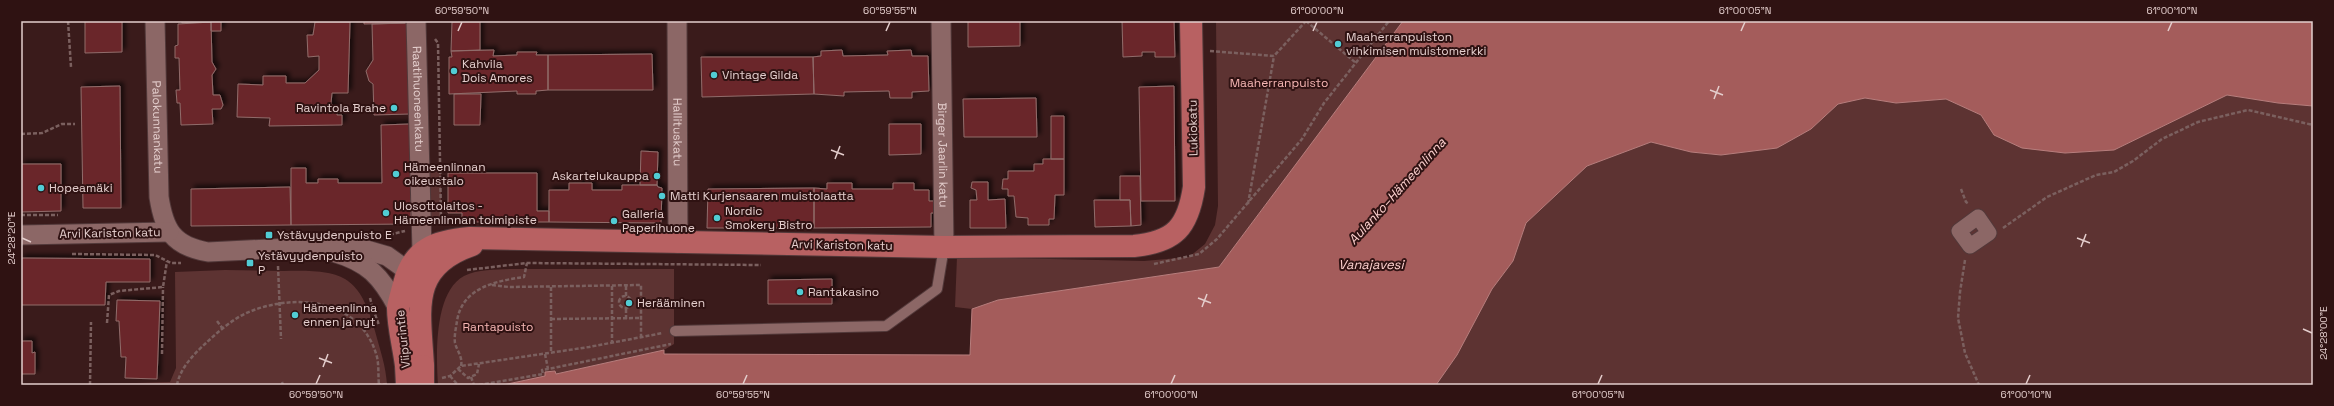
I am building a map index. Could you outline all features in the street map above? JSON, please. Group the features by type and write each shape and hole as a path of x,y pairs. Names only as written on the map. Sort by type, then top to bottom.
{"main road":[{"name":"Lukiokatu","path":"1177,231 1185,222 1191,208 1194,187 1191,21"},
{"name":"Arvi Kariston katu","path":"422,289 428,276 431,256 503,240 944,246 1134,246 1151,244 1165,239 1177,231"},
{"name":"Viipurintie","path":"414,377 398,308 411,263 431,256"},
{"name":"Viipurintie","path":"414,377 422,289"}],"street":[{"name":"Palokunnankatu","path":"155,21 159,197 164,223 169,232"},
{"name":"Raatihuoneenkatu","path":"416,21 431,256"},
{"name":"Hallituskatu","path":"677,21 678,243"},
{"name":"Birger Jaarlin katu","path":"941,21 944,246"},
{"name":"Arvi Kariston katu","path":"21,235 169,232 180,242 193,250 208,252 349,245 388,256 431,256"},
{"name":"Arvi Kariston katu","path":"312,248 354,259 373,271 387,286 398,308"},
{"name":"Arvi Kariston katu","path":"388,256 408,271 422,289"},
{"path":"373,271 408,271"}],"lane":[{"name":"Birger Jaarlin katu","path":"675,331 886,326 937,289 944,246"}],"path":[{"path":"68,21 71,67"},
{"path":"1248,204 1274,56 1306,21 1356,63"},
{"path":"1199,254 1217,239 1302,138 1324,103 1389,21"},
{"name":"Raatihuoneenkatu","path":"434,38 438,43 440,75 442,219"},
{"path":"1220,52 1274,56"},
{"path":"1993,232 2047,197 2096,176 2114,172 2133,161 2162,139 2198,122 2248,110 2313,125"},
{"path":"21,134 42,133 62,124 75,124"},
{"path":"376,236 407,231"},
{"path":"1967,254 1960,292 1958,318 1965,353 1979,385"},
{"path":"162,354 163,287 166,261"},
{"path":"278,263 281,339"},
{"path":"460,271 527,263 764,265"},
{"path":"461,366 460,354 455,342 459,311 469,295 498,281 524,277 527,263"},
{"path":"492,285 551,287 641,285 641,337"},
{"path":"612,286 612,343"},
{"path":"626,286 626,296"},
{"path":"107,323 109,295 119,291 163,287"},
{"path":"551,287 551,353"},
{"path":"619,302 622,297 626,296"},
{"path":"626,296 630,297 632,303 626,308"},
{"path":"177,385 185,366 196,352 223,329 252,310 280,302 319,303 330,306 356,321 366,335 377,357 378,385 414,377 450,376 461,366 545,354 675,331"},
{"path":"612,302 619,302"},
{"path":"619,302 620,306 626,308"},
{"path":"626,308 626,319"},
{"path":"551,319 641,318"},
{"path":"217,321 223,329"},
{"path":"90,385 91,322"},
{"path":"479,385 543,374 542,370 675,343"},
{"path":"545,354 548,369"},
{"path":"458,369 466,377 471,377 477,374 479,364"},
{"path":"450,376 458,385"},
{"path":"471,377 474,385"}],"green space":[{"name":"Maaherranpuisto","path":"1216,21 1403,21 1219,267 998,300 972,309 955,307 957,257 1144,261 1189,257 1205,244 1215,225 1218,206"},
{"path":"2227,95 2278,103 2313,106 2313,385 1436,385 1492,289 1513,261 1526,223 1587,166 1651,142 1691,152 1721,155 1777,148 1811,129 1838,104 1865,98 1896,103 1946,99 1981,115 1994,135 2065,153 2114,150"},
{"path":"441,167 441,219 421,220 420,168"},
{"name":"Rantapuisto","path":"510,269 674,269 674,344 664,350 556,374 555,371 546,372 546,376 503,385 438,385 437,342 439,325 447,296 454,284 464,276 475,272"},
{"path":"225,270 320,272 333,274 354,286 362,297 369,312 382,358 387,385 65,385 170,382 176,368 175,272"}],"water":[{"name":"Vanajavesi","path":"1403,21 2313,21 2313,106 2278,103 2227,95 2114,150 2065,153 2022,148 1994,135 1981,115 1946,99 1896,103 1865,98 1838,104 1811,129 1777,148 1721,155 1691,152 1651,142 1587,166 1526,223 1513,261 1492,289 1457,355 1436,385 503,385 545,376 545,372 555,371 556,374 664,350 664,354 970,355 972,309 998,300 1219,267"}],"building":[{"path":"85,21 122,21 122,52 85,53"},
{"path":"182,21 221,21 221,31 211,31 211,22 182,23"},
{"path":"364,21 408,21 408,23 364,24"},
{"path":"968,21 1020,21 1020,46 968,47"},
{"path":"1122,21 1174,21 1175,57 1155,57 1155,52 1142,52 1142,56 1123,57"},
{"path":"211,22 212,62 216,69 212,75 213,95 220,95 223,105 221,109 212,109 213,124 181,125 180,103 177,103 176,90 180,90 179,58 175,58 175,46 178,45 178,24"},
{"path":"315,22 350,22 348,93 332,93 331,103 337,110 337,115 342,115 342,125 269,126 270,118 237,117 238,84 263,85 263,76 286,76 286,83 305,83 319,70 319,56 308,57 307,35 313,35"},
{"path":"452,22 480,22 480,50 451,51"},
{"path":"408,23 410,114 374,115 373,84 369,81 366,71 373,60 372,24"},
{"path":"494,50 493,56 517,55 517,52 537,52 536,55 548,55 548,90 536,91 536,94 517,94 517,91 449,94 449,57 452,57 451,51"},
{"path":"842,50 843,56 888,55 887,51 911,50 912,56 928,56 929,91 912,92 912,98 890,98 889,91 844,92 844,96 814,94 813,57 821,56 821,51"},
{"path":"652,54 653,90 548,90 548,55"},
{"path":"701,57 813,57 814,94 702,97"},
{"path":"120,86 121,208 83,208 81,87"},
{"path":"1174,86 1175,201 1141,201 1139,87"},
{"path":"454,94 481,94 480,125 454,125"},
{"path":"1036,98 1037,137 964,137 963,99"},
{"path":"1051,116 1064,116 1064,159 1051,159"},
{"name":"Hämeenlinnan oikeustalo","path":"410,124 411,224 291,225 291,168 306,168 306,183 318,183 318,179 338,179 338,183 382,183 381,125"},
{"path":"889,124 921,124 921,154 889,155"},
{"path":"641,151 658,152 657,185 640,185"},
{"path":"1043,159 1064,159 1064,195 1055,195 1054,219 1049,219 1049,225 1028,225 1028,218 1016,217 1014,196 1008,196 1008,189 1002,189 1003,179 1008,179 1008,171 1034,171 1034,164 1043,164"},
{"name":"Hopeamäki","path":"21,164 61,164 61,211 21,212"},
{"path":"448,173 537,173 537,211 549,211 549,222 462,222 462,213 448,213"},
{"path":"1120,176 1140,176 1141,225 1131,226 1130,200 1120,200"},
{"path":"972,182 988,182 988,200 1005,199 1006,228 970,228 970,200 977,200 976,190 971,188"},
{"path":"569,183 592,183 592,190 622,190 622,185 657,185 658,187 662,188 661,223 549,222 549,190 569,190"},
{"path":"827,183 852,183 852,189 893,189 893,183 914,183 914,190 929,190 929,201 934,201 934,213 931,213 931,227 814,228 814,188 827,189"},
{"path":"290,187 291,225 191,226 191,189"},
{"path":"814,188 814,228 707,228 708,189"},
{"path":"1094,200 1130,200 1131,226 1095,227"},
{"path":"21,258 150,259 150,282 106,282 105,305 21,305"},
{"name":"Rantakasino","path":"832,279 832,304 768,304 768,280"},
{"path":"117,300 160,301 157,379 125,378 126,357 121,357 119,321 116,321"},
{"path":"21,341 32,341 32,353 35,352 35,374 21,374"}],"place":[{"name":"Maaherranpuiston vihkimisen muistomerkki","path":"1338,44"},
{"name":"Kahvila Dois Amores","path":"454,71"},
{"name":"Vintage Gilda","path":"714,75"},
{"name":"Ravintola Brahe","path":"394,108"},
{"name":"Hämeenlinnan oikeustalo","path":"396,174"},
{"name":"Askartelukauppa","path":"657,176"},
{"name":"Hopeamäki","path":"41,188"},
{"name":"Matti Kurjensaaren muistolaatta","path":"662,196"},
{"name":"Ulosottolaitos - Hämeenlinnan toimipiste","path":"386,213"},
{"name":"Nordic Smokery Bistro","path":"717,218"},
{"name":"Galleria Paperihuone","path":"614,221"},
{"name":"Ystävyydenpuisto E","path":"269,235"},
{"name":"Ystävyydenpuisto P","path":"250,263"},
{"name":"Rantakasino","path":"800,292"},
{"name":"Herääminen","path":"629,303"},
{"name":"Hämeenlinna ennen ja nyt","path":"295,315"}],"water label":[{"name":"Aulanko–Hämeenlinna","path":"1397,191"}]}
